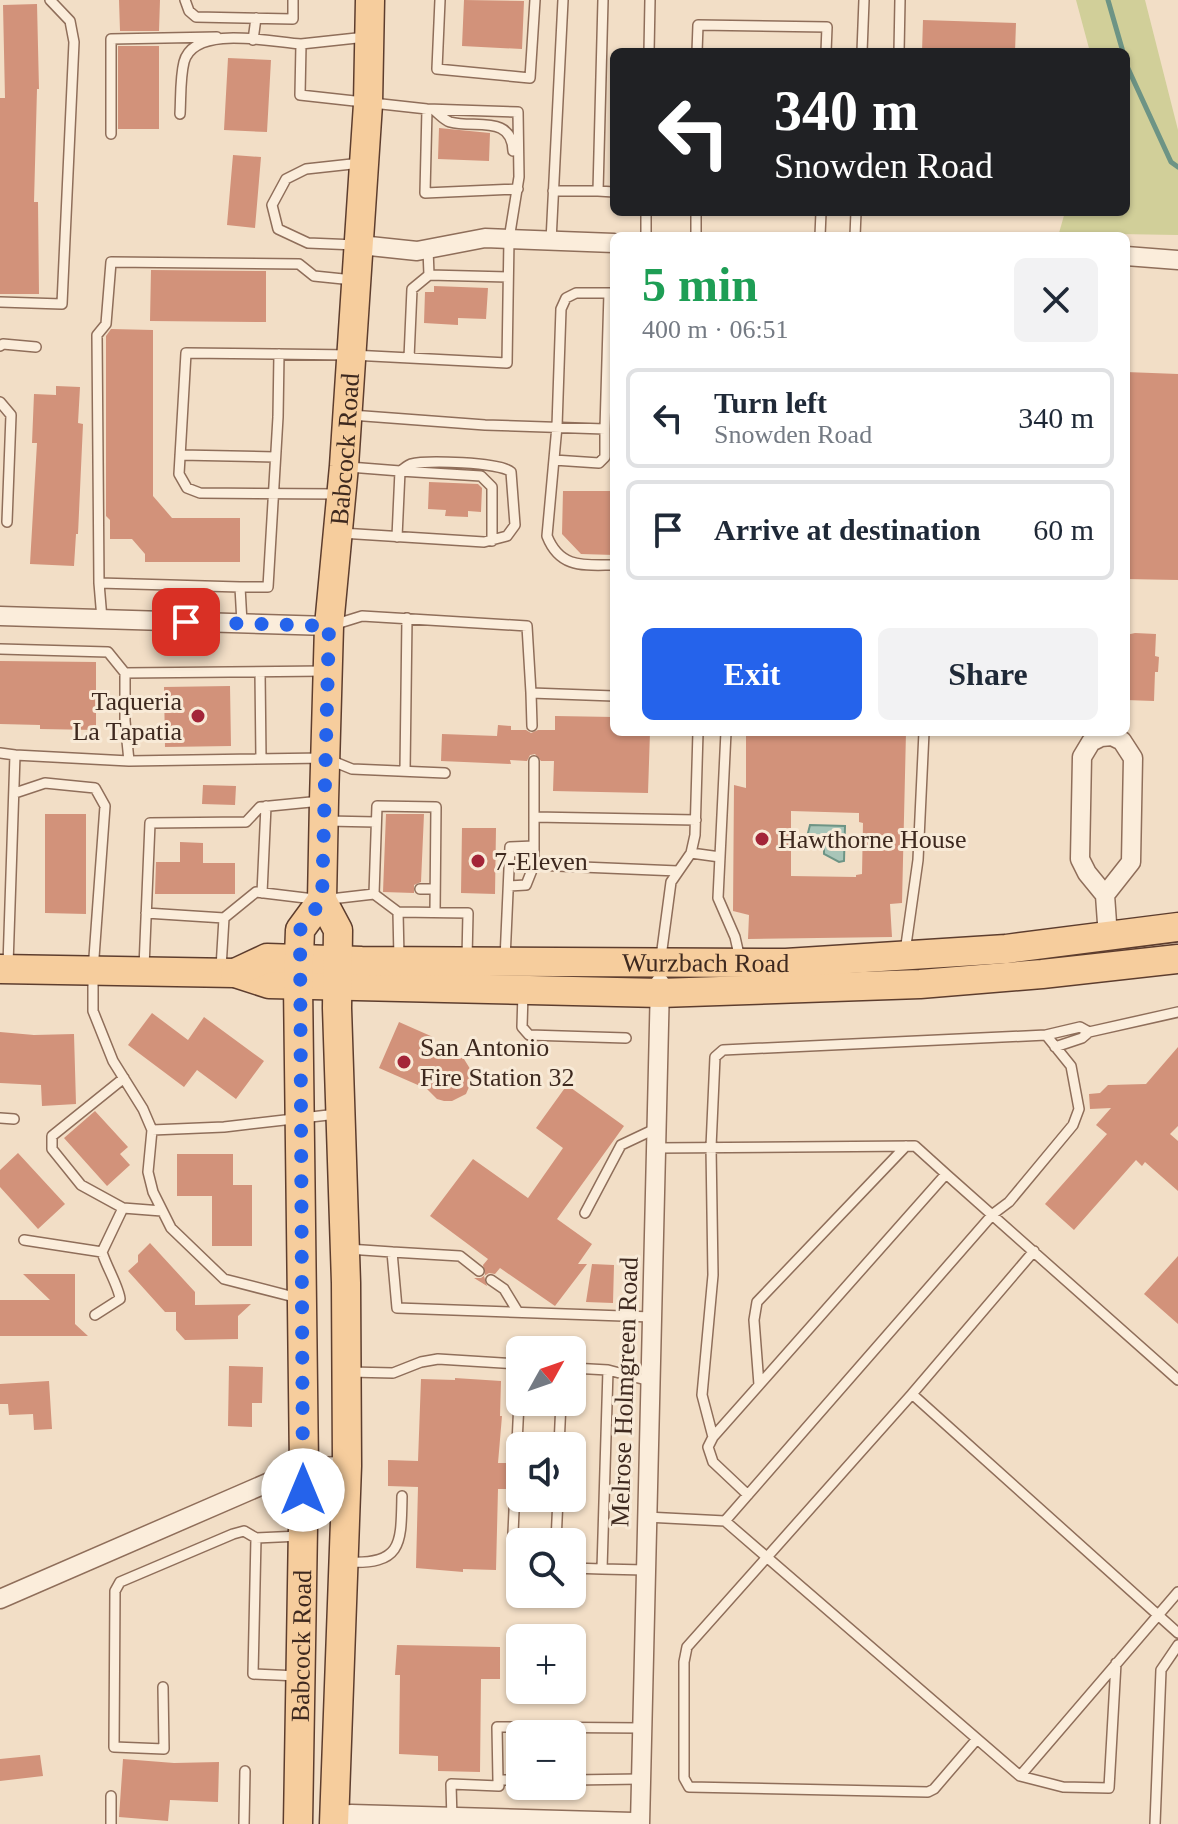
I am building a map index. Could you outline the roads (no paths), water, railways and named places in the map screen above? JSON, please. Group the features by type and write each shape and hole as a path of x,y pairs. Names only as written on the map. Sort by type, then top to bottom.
{"main road":[{"name":"Babcock Road","path":"334,1824 347,1466 345,1249 338,930 322,900 329,626 360,245 370,0"},
{"name":"Babcock Road","path":"298,1824 304,1467 300,930 322,900"},
{"name":"Wurzbach Road","path":"338,972 399,961 741,962 904,956 1006,949 1178,927"},
{"name":"Wurzbach Road","path":"4,969 228,973 267,958 299,971 523,989 660,993 920,984 1178,959"}],"street":[{"path":"360,245 417,251 485,238 610,243"},
{"path":"1130,256 1178,260"},
{"path":"0,616 329,626"},
{"path":"1105,895 1131,862 1133,758 1122,741 1112,736 1091,742 1082,757 1080,859 1105,895 1108,937"},
{"name":"Melrose Holmgreen Road","path":"640,1824 660,962"},
{"path":"0,1599 304,1467 347,1466"},
{"path":"346,1824 351,1816 633,1824"}],"lane":[{"path":"0,302 62,304 74,42 70,21 50,0"},
{"path":"185,0 189,11 196,17 293,19 293,0"},
{"path":"440,0 437,69 530,78 535,0"},
{"path":"551,241 563,0"},
{"path":"598,191 603,0"},
{"path":"649,48 650,0"},
{"path":"862,48 864,0"},
{"path":"899,48 900,0"},
{"path":"253,40 256,18"},
{"path":"697,48 698,25 827,27 826,48"},
{"path":"111,134 111,39 217,37 301,44 369,37"},
{"path":"180,114 184,60 197,44 217,37"},
{"path":"301,44 300,95 430,109 518,112 519,177 509,239 507,363 352,355 186,353 179,474 187,488 200,493 272,493 400,471 481,476 492,487 492,541"},
{"path":"430,109 447,121 504,128 513,141 513,167 519,177"},
{"path":"430,109 425,193 518,189"},
{"path":"360,245 308,243 278,229 272,205 286,179 306,169 364,163"},
{"path":"553,191 610,192"},
{"path":"428,249 429,275"},
{"path":"102,619 97,335 106,324 111,262 299,264 314,276 357,280"},
{"path":"409,358 412,289 429,275 508,277"},
{"path":"610,293 576,293 566,298 561,309 557,426 547,536 552,549 564,560 578,565 610,565"},
{"path":"554,460 599,463 605,457 610,332"},
{"path":"0,346 36,347"},
{"path":"99,583 268,587 279,354"},
{"path":"0,402 11,415 7,522"},
{"path":"348,415 485,425 605,429"},
{"path":"180,455 275,457"},
{"path":"337,532 492,541 507,536 515,525 511,472 506,467 489,463 411,464 400,471"},
{"path":"397,537 400,471"},
{"path":"240,587 242,623"},
{"path":"329,626 362,616 527,626 532,726"},
{"path":"405,771 407,618"},
{"path":"0,649 108,652 125,673 129,761"},
{"path":"125,673 328,671"},
{"path":"260,672 261,759"},
{"path":"531,693 610,696"},
{"path":"660,962 671,882 691,853 696,820 698,736"},
{"path":"726,736 718,898 735,937 741,962"},
{"path":"904,956 918,860 924,736"},
{"path":"0,753 129,761 325,758 352,769 445,773"},
{"path":"4,969 15,755"},
{"path":"509,886 526,885 534,865 534,761"},
{"path":"15,793 45,783 95,788 105,806 93,1011 113,1061 143,1109 152,1130 148,1172 153,1192 171,1228 224,1279 302,1299"},
{"path":"262,893 266,806"},
{"path":"144,971 150,823 246,822 260,807 266,806 325,811 380,823"},
{"path":"377,890 380,869 377,806 436,807 435,912"},
{"path":"534,817 696,820"},
{"path":"423,818 436,818"},
{"path":"423,834 435,835"},
{"path":"505,962 510,847 534,846"},
{"path":"422,853 435,854"},
{"path":"691,853 720,857"},
{"path":"534,865 678,871"},
{"path":"421,871 435,871"},
{"path":"420,889 435,889"},
{"path":"146,913 224,918 256,892 322,900 377,890"},
{"path":"377,890 398,912 399,961"},
{"path":"398,912 468,913 467,961"},
{"path":"224,918 228,973"},
{"path":"523,989 522,1027 529,1035 626,1038"},
{"path":"1055,1047 1082,1038 1089,1032 1178,1012"},
{"path":"713,1437 702,1395 713,1275 711,1147 715,1057 723,1050 1046,1035 1080,1027 1089,1032"},
{"path":"725,1521 993,1214 1009,1202 1073,1125 1079,1109 1071,1066 1046,1035"},
{"path":"124,1078 52,1136 52,1149 81,1185 123,1208 162,1211"},
{"path":"152,1130 224,1127 341,1113"},
{"path":"0,1118 14,1119"},
{"path":"585,1213 621,1145 657,1128"},
{"path":"759,1385 754,1320 757,1302 906,1146"},
{"path":"656,1148 915,1146 1178,1380"},
{"path":"748,1495 713,1462 708,1447 713,1437 946,1174"},
{"path":"95,1315 120,1299 102,1252 123,1208"},
{"path":"24,1240 102,1252"},
{"path":"345,1249 460,1256 479,1271"},
{"path":"977,1739 928,1792 689,1787 684,1778 684,1662 687,1647 912,1394 1034,1251"},
{"path":"392,1252 397,1308 652,1317"},
{"path":"491,1280 504,1289 518,1312"},
{"path":"346,1371 393,1373 438,1359 506,1363"},
{"path":"586,1369 608,1370 650,1381"},
{"path":"602,1569 608,1370"},
{"path":"912,1394 1178,1633"},
{"path":"344,1562 371,1564 385,1558 394,1549 401,1540 402,1496"},
{"path":"646,1517 725,1521 1020,1776 1063,1787 1109,1788 1116,1663"},
{"path":"163,1687 164,1749 114,1747 115,1591 120,1582 244,1531 256,1538 303,1536"},
{"path":"256,1538 253,1674 301,1676"},
{"path":"586,1568 645,1570"},
{"path":"1020,1776 1178,1592"},
{"path":"1155,1824 1161,1670 1178,1645"},
{"path":"452,1820 451,1784 499,1786 497,1727 642,1728"},
{"path":"244,1824 245,1771"},
{"path":"586,1780 641,1779"},
{"path":"498,1780 506,1780"},
{"path":"111,1796 111,1824"}],"waterway":[{"path":"1108,0 1122,48"},
{"path":"1130,73 1171,162 1178,167"}],"place":[{"name":"Taqueria La Tapatia","path":"198,716"},
{"name":"Hawthorne House","path":"762,839"},
{"name":"7-Eleven","path":"478,861"},
{"name":"San Antonio Fire Station 32","path":"404,1062"}]}
